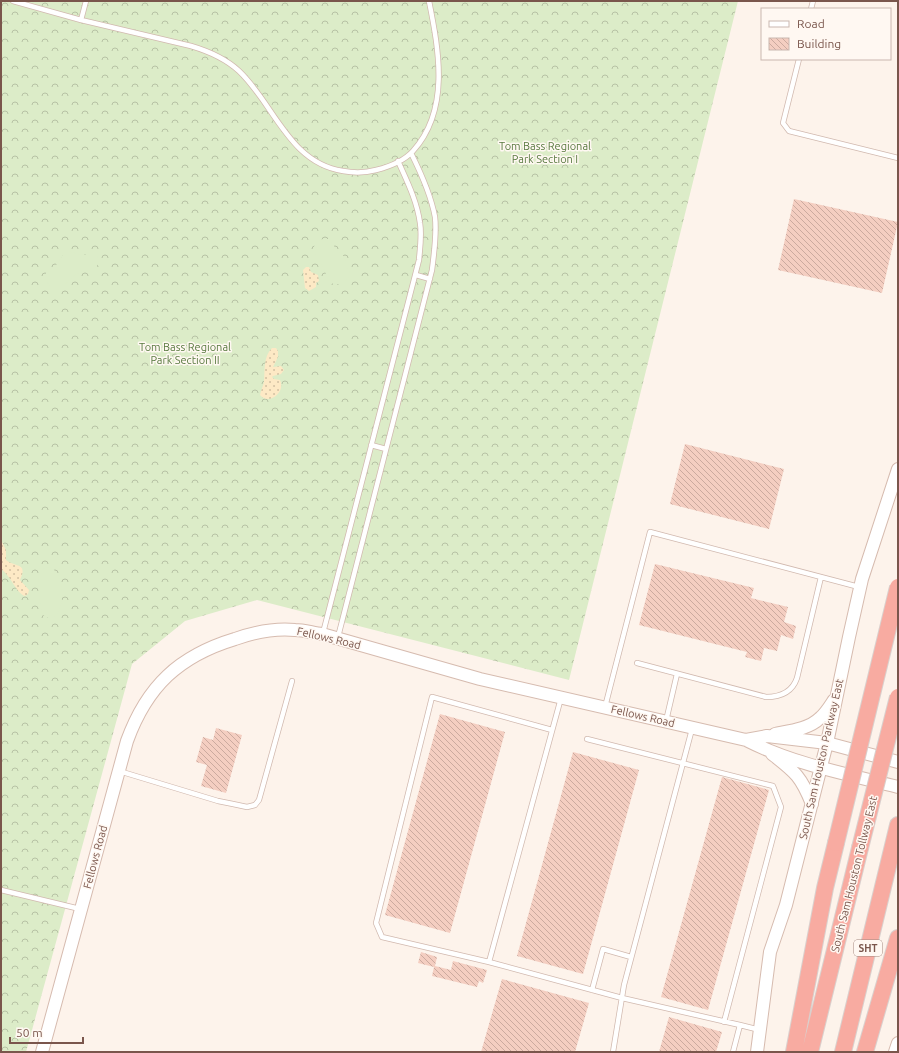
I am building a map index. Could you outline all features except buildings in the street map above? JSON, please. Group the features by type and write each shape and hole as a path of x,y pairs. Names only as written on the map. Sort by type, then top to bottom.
{"highway":[{"path":"794,1052 825,888 898,587"},
{"name":"South Sam Houston Tollway East","path":"810,1052 898,697"},
{"name":"SHT","path":"843,1052 898,825"},
{"path":"864,1052 898,938"}],"street":[{"name":"South Sam Houston Parkway East","path":"757,1052 770,952 786,905 812,804 827,743 860,588 898,469"},
{"name":"Fellows Road","path":"42,1052 127,741 140,711 158,684 179,666 198,654 219,644 258,632 282,629 322,634 480,680 746,740 766,750 821,767 898,787"},
{"path":"768,736 810,725 820,719 836,698"},
{"name":"Fellows Road","path":"746,740 768,736 827,743 898,762"},
{"path":"766,750 793,771 804,784 812,804"},
{"path":"895,1052 898,1043"}],"lane":[{"path":"13,1 81,20 207,51 238,70 262,98 283,130 295,144 311,158 327,167 355,173 369,172 386,168 398,161 411,153 422,141 429,128 435,111 438,89 438,48 429,1"},
{"path":"81,20 86,1"},
{"path":"798,60 783,123 789,131 898,158"},
{"path":"338,639 432,270 436,235 435,218 419,168 411,153"},
{"path":"322,634 416,275 420,247 420,223 413,196 398,161"},
{"path":"416,275 430,279"},
{"path":"372,445 386,449"},
{"path":"605,708 650,532 860,588"},
{"path":"637,663 766,697 774,697 783,694 790,690 795,684 797,678 821,577"},
{"path":"666,722 678,674"},
{"path":"119,771 218,801 247,807 255,804 259,800 292,681"},
{"path":"552,730 432,698 376,923 382,936 489,962 622,998 760,1030"},
{"path":"489,962 561,698"},
{"path":"612,1052 631,957 692,728"},
{"path":"586,739 773,786 782,807 724,1022"},
{"path":"1,890 81,909"},
{"path":"592,990 603,949 631,957"},
{"path":"733,1052 740,1025"}],"green space":[{"path":"1,1 738,1 569,680 257,600 185,621 132,664 26,1052 1,1052"},
{"path":"323,239 329,239 336,249 343,255 350,274 345,282 336,284 330,283 323,267 314,253 313,249 315,244"},
{"path":"68,251 81,255 96,255 99,259 97,266 91,270 77,274 62,286 50,286 46,281 46,273 57,264 64,253"},
{"path":"46,567 53,569 58,575 61,583 62,601 60,609 52,618 48,618 43,615 39,595 39,574"}],"sand":[{"path":"306,267 309,267 311,272 318,275 319,281 316,283 316,287 309,291 305,288 303,270"},
{"path":"272,348 276,348 278,351 278,357 273,367 281,366 284,370 281,374 272,377 280,380 281,389 276,396 268,399 260,395 264,382 267,356"},
{"path":"1,540 6,550 6,560 20,566 23,570 20,580 29,590 28,594 25,596 19,592 5,572 1,569"}],"park label":[{"name":"Tom Bass Regional Park Section I","path":"545,152"},
{"name":"Tom Bass Regional Park Section II","path":"185,353"}]}
